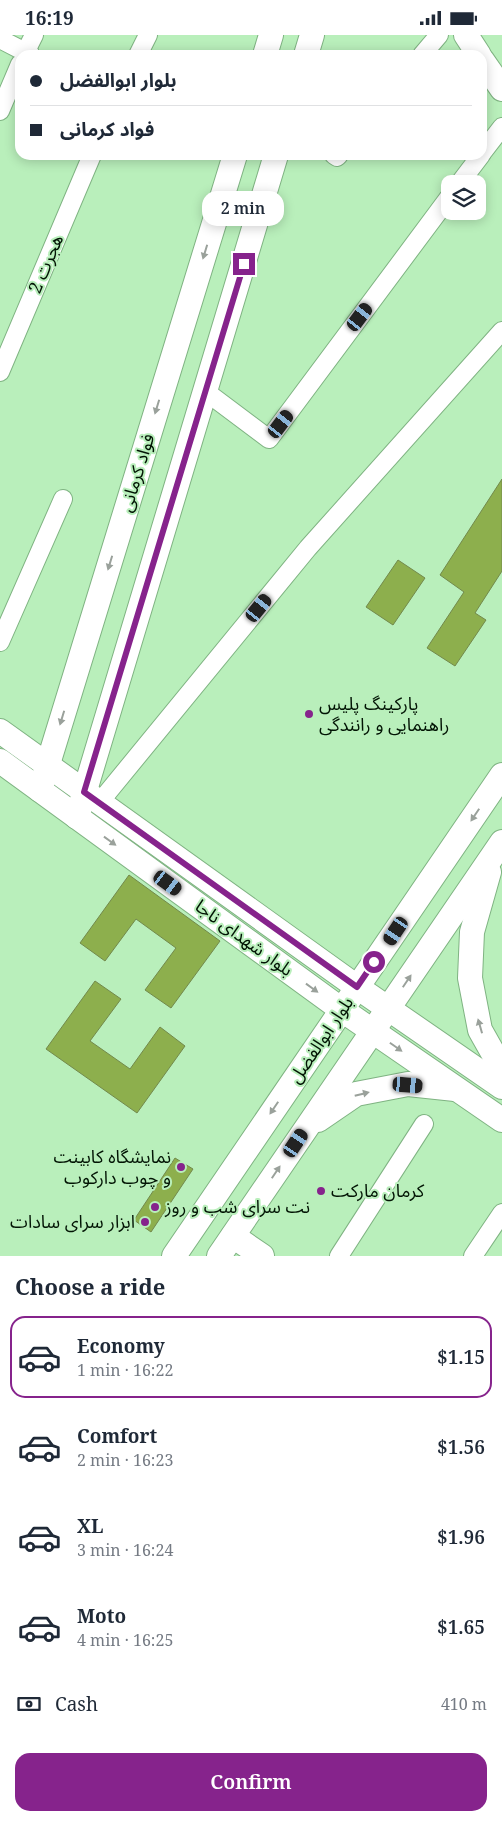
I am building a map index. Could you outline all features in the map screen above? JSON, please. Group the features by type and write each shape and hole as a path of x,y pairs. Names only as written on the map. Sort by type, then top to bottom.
{"street":[{"path":"28,50 34,35"},
{"path":"140,50 148,35"},
{"path":"266,50 271,35"},
{"path":"308,50 312,35"},
{"path":"426,50 439,35"},
{"path":"466,35 476,50"},
{"path":"0,39 16,50"},
{"path":"487,67 502,89"},
{"path":"0,111 15,78"},
{"path":"487,147 502,127"},
{"name":"هجرت 2","path":"0,372 90,160"},
{"name":"فواد کرمانی","path":"40,790 233,160"},
{"path":"92,797 205,391 274,160"},
{"path":"466,175 477,160"},
{"path":"205,391 269,439 441,208"},
{"path":"77,817 92,797 308,549 502,331"},
{"path":"0,642 63,499"},
{"name":"بلوار شهدای ناجا","path":"0,731 388,1009 502,1087"},
{"name":"بلوار شهدای ناجا","path":"0,761 342,1010 502,1120"},
{"name":"بلوار ابوالفضل","path":"174,1256 502,775"},
{"path":"219,1256 498,848"},
{"path":"498,848 472,932 470,978 480,1030 502,1069"},
{"path":"306,1128 356,1094 408,1085 456,1089"},
{"path":"339,1256 424,1124"},
{"path":"473,1256 502,1213"},
{"path":"233,1235 262,1256"}],"building":[{"path":"502,479 502,571 475,613 486,620 455,666 427,648 464,592 440,575"},
{"path":"398,560 425,578 393,625 366,607"},
{"path":"129,875 220,941 171,1008 145,990 176,948 136,919 105,961 80,943"},
{"path":"95,981 121,999 90,1041 130,1069 160,1027 185,1046 137,1113 46,1049"},
{"path":"175,1158 193,1169 151,1232 134,1220"}],"place":[{"name":"پارکینگ پلیس راهنمایی و رانندگی","path":"309,714"},
{"name":"نمایشگاه کابینت و چوب دارکوب","path":"181,1167"},
{"name":"کرمان مارکت","path":"321,1191"},
{"name":"نت سرای شب و روز","path":"155,1207"},
{"name":"ابزار سرای سادات","path":"145,1222"}],"route":[{"path":"244,264 84,792 357,987 374,962"}]}
